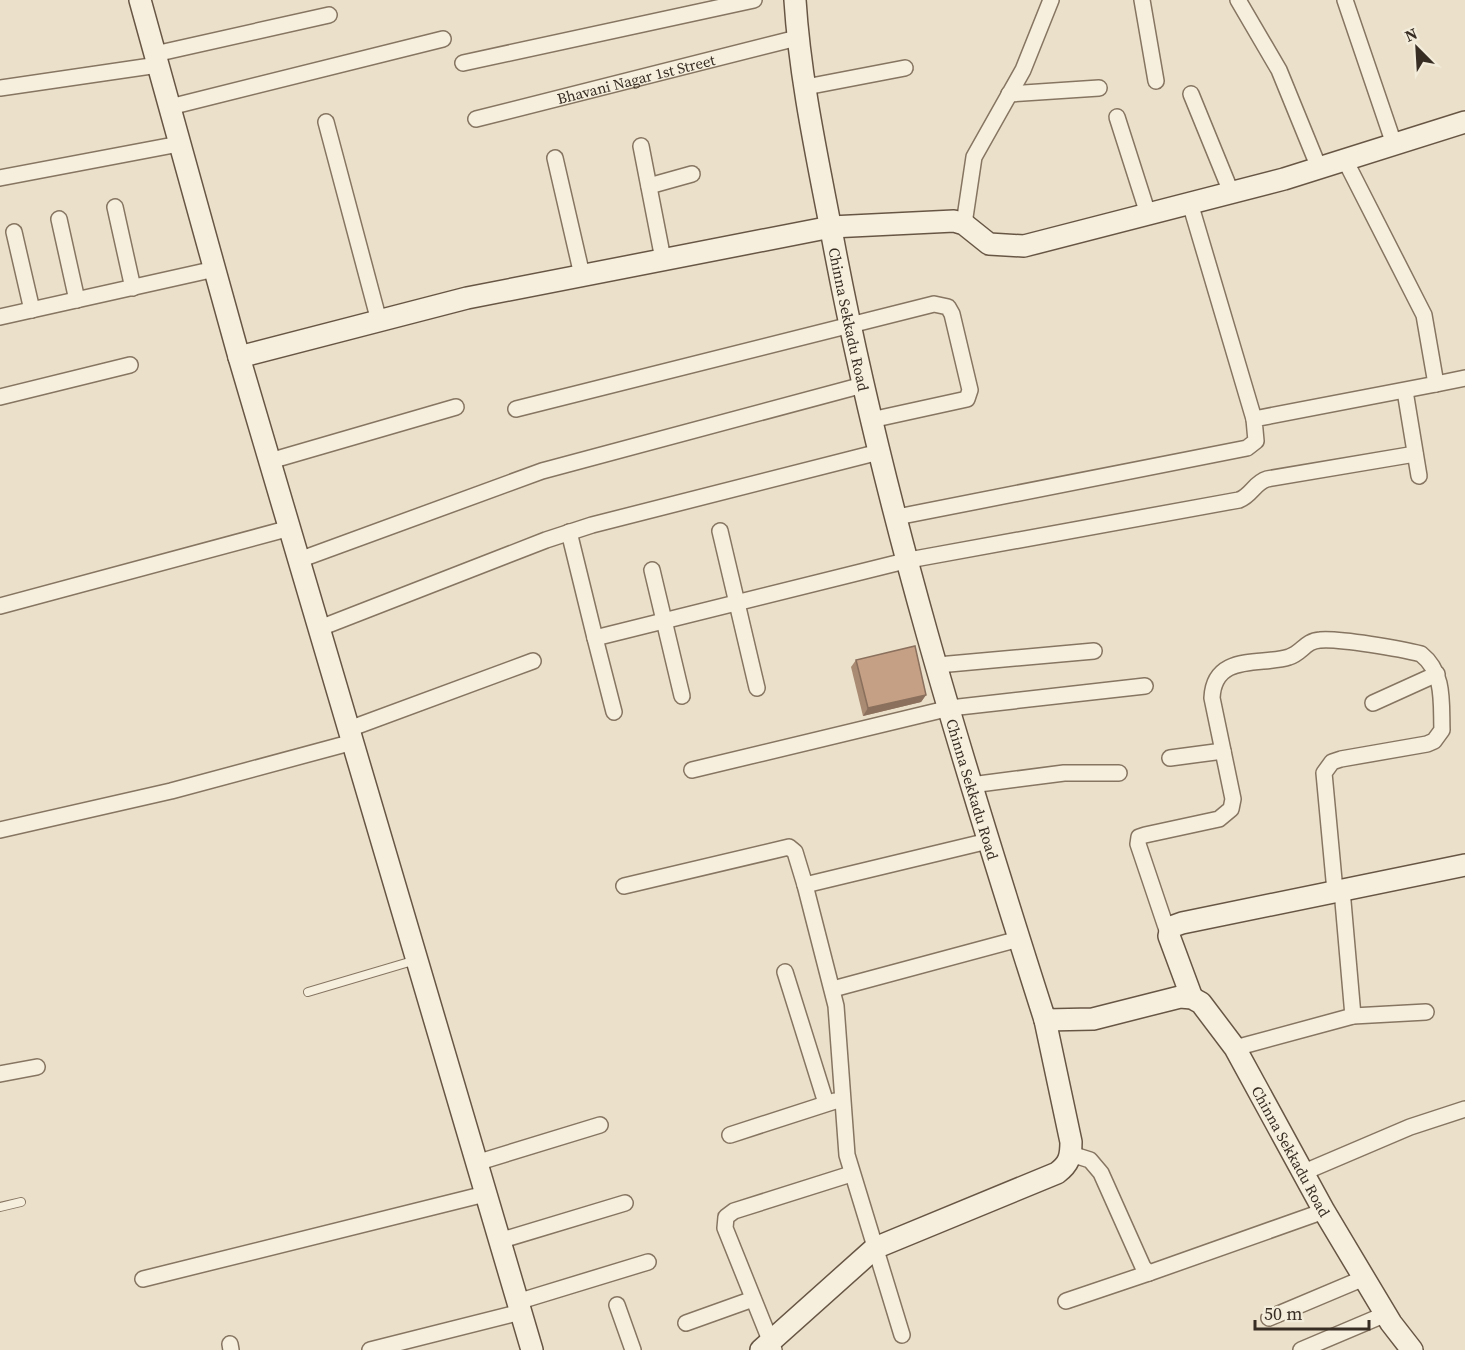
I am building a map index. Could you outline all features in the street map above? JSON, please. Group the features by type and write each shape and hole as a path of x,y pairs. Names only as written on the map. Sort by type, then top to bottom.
{"street":[{"path":"140,0 270,461 532,1350"},
{"path":"463,63 754,0"},
{"name":"Chinna Sekkadu Road","path":"795,0 797,38 831,227 850,326 879,452 971,785 1045,1020 1071,1154"},
{"path":"964,224 974,157 1031,53 1051,0"},
{"path":"1142,0 1156,81"},
{"path":"1238,0 1279,70 1319,168"},
{"path":"1345,0 1394,144"},
{"path":"0,88 157,59 329,15"},
{"name":"Bhavani Nagar 1st Street","path":"476,119 797,38"},
{"path":"170,107 443,39"},
{"path":"806,87 905,68"},
{"path":"1009,94 1099,88"},
{"path":"1191,94 1231,192"},
{"path":"1117,117 1148,214"},
{"path":"326,122 379,321"},
{"path":"240,357 467,298 831,227 954,221 964,224 989,244 1023,246 1319,168 1465,122"},
{"path":"0,178 179,144"},
{"path":"641,146 663,259"},
{"path":"555,158 582,275"},
{"path":"1345,160 1424,315 1436,384"},
{"path":"649,186 692,174"},
{"path":"897,517 1247,448 1256,441 1254,419 1190,203"},
{"path":"116,207 133,288"},
{"path":"58,219 77,300"},
{"path":"14,232 32,310"},
{"path":"0,317 215,269"},
{"path":"516,409 934,304 948,307 952,314 970,390 967,399 962,402 872,420"},
{"path":"0,397 130,365"},
{"path":"1254,419 1465,378"},
{"path":"299,560 542,471 863,385"},
{"path":"1405,391 1419,476"},
{"path":"270,461 456,407"},
{"path":"320,628 569,532 879,452"},
{"path":"596,638 909,560 1239,500 1248,496 1256,483 1267,479 1415,454"},
{"path":"0,606 290,528"},
{"path":"720,531 757,688"},
{"path":"569,532 614,712"},
{"path":"651,570 682,696"},
{"path":"1045,1020 1093,1018 1167,999 1192,998 1139,851 1139,837 1220,819 1226,815 1231,809 1233,799 1212,689 1225,673 1247,661 1292,656 1305,644 1323,639 1421,654 1437,675 1442,730 1434,741 1341,759 1326,767 1324,773 1353,1016"},
{"path":"938,665 1094,651"},
{"path":"0,830 171,791 351,735 533,661"},
{"path":"1373,703 1437,675"},
{"path":"692,770 950,708 1145,686"},
{"path":"1170,758 1223,751"},
{"path":"971,785 1064,773 1119,773"},
{"path":"805,885 988,841"},
{"path":"624,886 789,847 795,852 833,989 839,1026 844,1133 851,1174 902,1335"},
{"path":"1169,936 1171,927 1182,923 1465,865"},
{"path":"833,989 1019,939"},
{"path":"785,972 826,1103"},
{"name":"Chinna Sekkadu Road","path":"1192,998 1201,1004 1235,1048 1324,1211 1386,1314 1412,1350"},
{"path":"1235,1048 1353,1016 1426,1012"},
{"path":"0,1074 37,1066"},
{"path":"729,1135 842,1098"},
{"path":"1302,1173 1430,1119 1465,1109"},
{"path":"476,1163 600,1125"},
{"path":"851,1174 734,1211 726,1217 725,1228 753,1299 769,1348 849,1268 874,1248 1057,1173 1067,1166 1071,1154 1090,1160 1101,1173 1143,1267 1149,1273"},
{"path":"143,1279 485,1194"},
{"path":"499,1240 625,1203"},
{"path":"1066,1301 1324,1211"},
{"path":"370,1350 519,1307 648,1262"},
{"path":"1269,1318 1364,1278"},
{"path":"686,1323 753,1299"},
{"path":"617,1305 633,1350"},
{"path":"1306,1349 1386,1314"}],"lane":[{"path":"308,992 416,960"},
{"path":"0,1207 21,1202"}],"building":[{"path":"915,646 926,695 868,708 856,660"}]}
